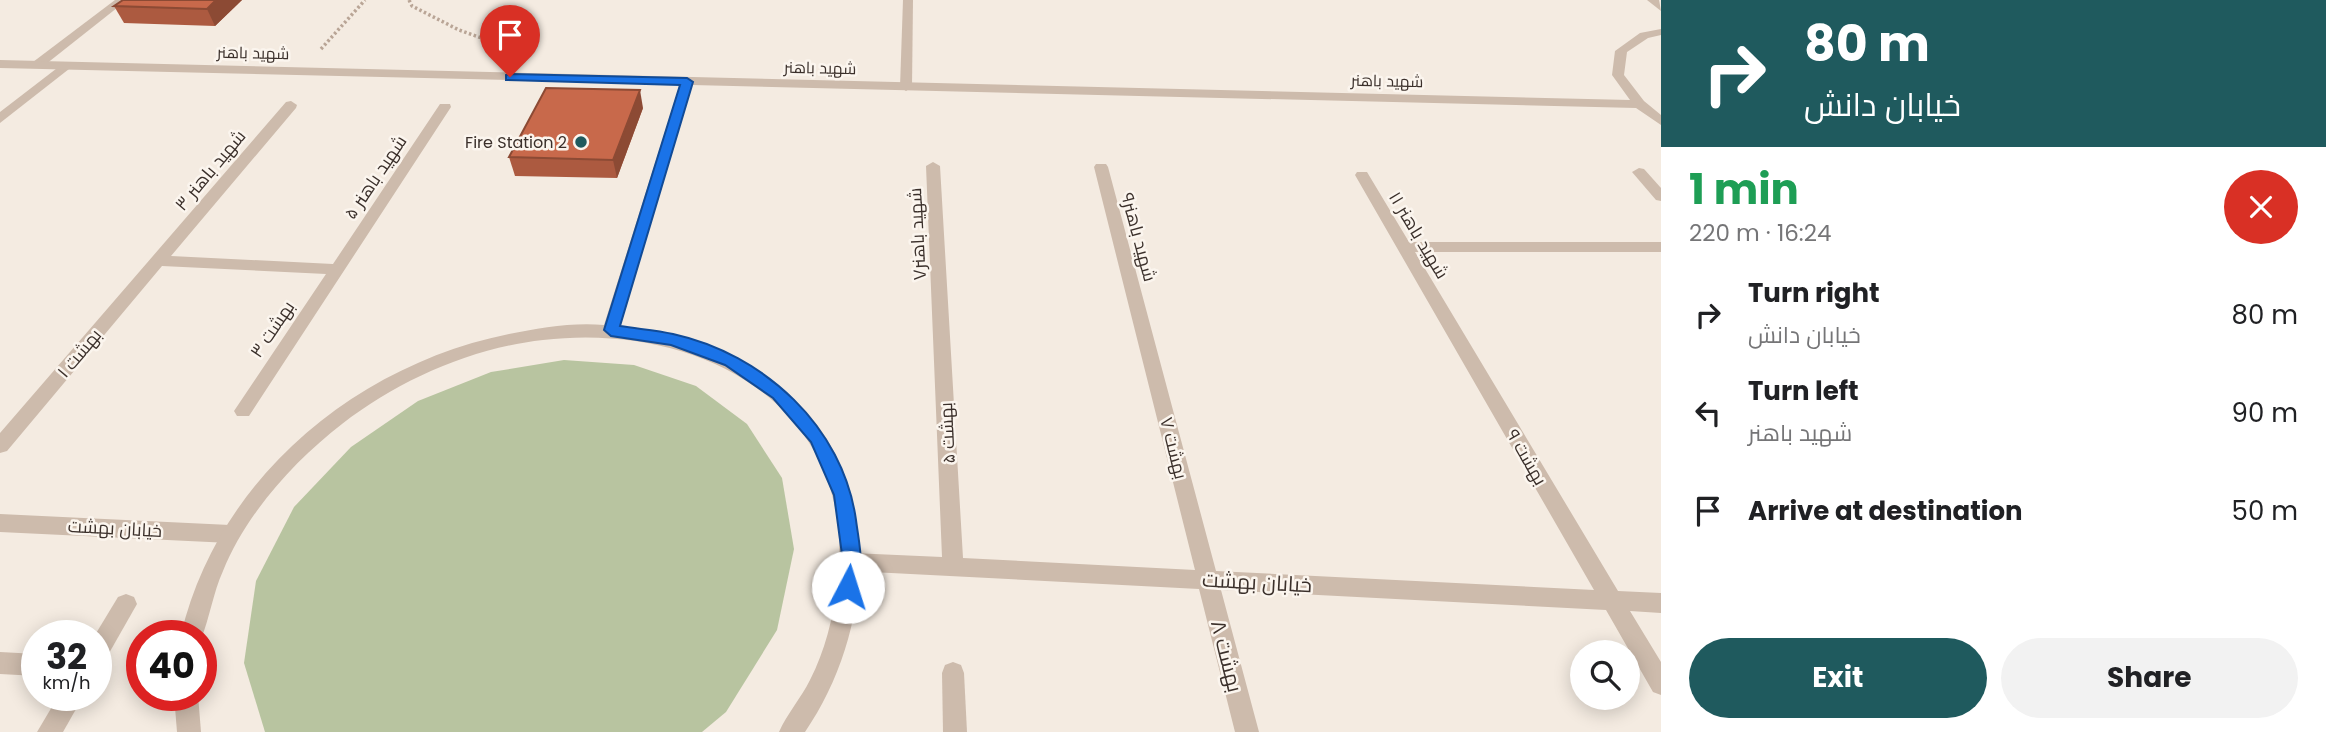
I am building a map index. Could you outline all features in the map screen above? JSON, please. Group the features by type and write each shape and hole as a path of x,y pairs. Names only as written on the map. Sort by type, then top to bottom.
{"street":[{"path":"37,65 122,0"},
{"path":"906,87 908,0"},
{"path":"1651,0 1661,8"},
{"path":"1661,32 1644,35 1620,51 1618,75 1639,104 1661,121"},
{"name":"شهید باهنر","path":"0,64 1639,104"},
{"path":"0,119 65,66"},
{"path":"611,330 687,82"},
{"name":"شهید باهنر ۳","path":"158,261 291,105"},
{"name":"شهید باهنر ۵","path":"337,269 446,107"},
{"name":"شهید باهنر۷","path":"933,166 940,300"},
{"name":"شهید باهنر۹","path":"1101,167 1140,316"},
{"path":"1639,172 1661,197"},
{"name":"شهید باهنر ۱۱","path":"1362,176 1443,313"},
{"path":"1404,247 1661,247"},
{"path":"158,261 337,269"},
{"name":"بهشت ۱","path":"0,446 158,261"},
{"name":"بهشت ۳","path":"243,411 337,269"},
{"name":"بهشت ۵","path":"940,300 953,567"},
{"name":"بهشت ۹","path":"1443,313 1661,684"},
{"name":"بهشت ۷","path":"1140,316 1208,580"},
{"path":"195,620 199,600 230,534 279,470 339,416 405,376 474,348 544,333 611,330 673,340 730,361 779,394 818,439 843,495 852,562 840,638 802,718 791,732"},
{"name":"خیابان بهشت","path":"0,523 230,534"},
{"name":"خیابان بهشت","path":"852,562 1661,603"},
{"name":"بهشت ۸","path":"1208,580 1247,732"},
{"path":"112,626 125,604"},
{"path":"0,663 21,664"},
{"path":"953,673 956,732"},
{"path":"49,732 62,711"},
{"path":"187,711 189,732"}],"path":[{"path":"300,72 365,0"},
{"path":"409,0 412,6 459,30 531,55"}],"green space":[{"path":"564,360 634,365 696,386 747,424 782,478 794,549 777,630 726,712 702,732 265,732 244,663 256,581 294,507 351,447 418,401 491,372"}],"building":[{"path":"123,0 216,0 207,9 114,6"},
{"name":"Fire Station 2","path":"546,88 640,90 613,160 509,157"}],"place":[{"name":"Fire Station 2","path":"581,142"}],"route":[{"path":"510,77 687,82 611,330 673,340 730,361 779,394 818,439 843,495 852,562 848,587"}]}
